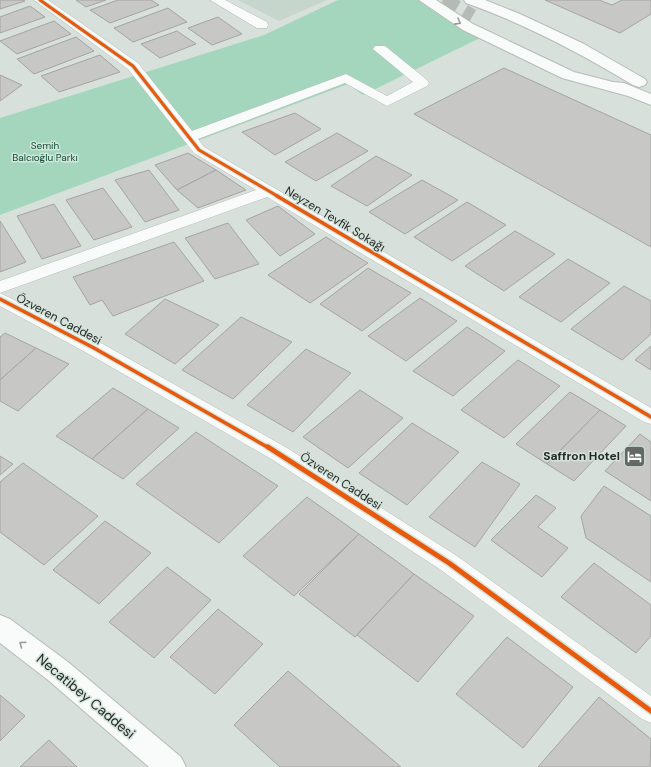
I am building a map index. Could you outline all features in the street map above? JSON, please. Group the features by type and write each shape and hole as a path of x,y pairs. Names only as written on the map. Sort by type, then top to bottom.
{"main road":[{"path":"426,0 468,27 568,75 640,87"},
{"path":"471,0 498,9 600,58 640,87 651,100"},
{"path":"479,13 640,87"},
{"name":"Necatibey Caddesi","path":"0,628 58,671 171,767"}],"street":[{"name":"Neyzen Tevfik Sokağı","path":"40,0 133,66 199,150 651,417"},
{"path":"216,0 262,25"},
{"path":"189,137 346,78 387,102 422,83 380,49"},
{"path":"0,287 268,191"},
{"name":"Özveren Caddesi","path":"0,299 94,348 280,454 449,563 651,711"}],"shaded area":[{"path":"238,0 327,0 279,21"}],"green space":[{"name":"Semih Balcıoğlu Parkı","path":"338,0 418,0 447,20 480,38 363,95 348,84 0,215 0,118 264,35"}],"building":[{"path":"0,0 23,0 25,1 0,9"},
{"path":"76,0 106,0 86,7"},
{"path":"118,0 151,0 159,5 110,23 90,10"},
{"path":"545,0 599,0 612,5 622,0 651,0 651,14 620,33"},
{"path":"30,6 45,17 0,33 0,17"},
{"path":"168,8 187,22 133,42 114,28"},
{"path":"218,17 242,34 212,45 188,28"},
{"path":"54,21 71,34 17,54 0,41"},
{"path":"177,31 196,44 160,58 141,44"},
{"path":"76,37 94,51 34,74 17,59"},
{"path":"100,55 120,72 59,92 41,76"},
{"path":"504,68 651,135 651,247 414,114"},
{"path":"0,75 22,85 0,101"},
{"path":"295,113 321,129 275,155 242,132"},
{"path":"337,133 368,151 316,181 285,162"},
{"path":"188,153 216,170 177,190 155,165"},
{"path":"376,156 412,175 367,206 331,186"},
{"path":"149,170 179,210 145,222 115,180"},
{"path":"216,170 246,190 198,208 177,190"},
{"path":"422,180 458,200 405,234 369,212"},
{"path":"103,188 132,227 94,240 66,200"},
{"path":"467,202 506,225 452,261 414,237"},
{"path":"54,204 81,246 42,259 17,216"},
{"path":"278,206 315,234 280,256 246,220"},
{"path":"0,221 26,262 0,272"},
{"path":"228,223 259,264 215,279 185,238"},
{"path":"515,231 555,254 504,291 465,266"},
{"path":"326,237 368,263 310,303 268,275"},
{"path":"174,242 204,281 113,316 102,300 90,305 73,277"},
{"path":"568,259 610,283 561,322 519,297"},
{"path":"368,268 411,293 362,331 320,304"},
{"path":"624,286 651,301 651,334 622,360 571,329"},
{"path":"420,298 457,321 406,361 368,336"},
{"path":"165,299 219,325 175,364 125,334"},
{"path":"241,317 292,342 233,399 182,370"},
{"path":"467,327 505,351 453,396 413,371"},
{"path":"5,333 36,348 0,380 0,337"},
{"path":"651,346 651,370 635,360"},
{"path":"36,348 69,364 18,411 0,401 0,380"},
{"path":"306,349 351,373 293,432 247,405"},
{"path":"518,360 560,386 504,438 461,410"},
{"path":"113,388 148,409 92,459 56,436"},
{"path":"360,390 403,418 348,468 303,437"},
{"path":"570,392 600,410 547,464 516,444"},
{"path":"148,409 179,428 123,479 92,459"},
{"path":"600,410 626,426 574,481 547,464"},
{"path":"412,423 459,452 407,505 359,473"},
{"path":"196,432 278,486 219,543 136,484"},
{"name":"Saffron Hotel","path":"640,434 651,442 651,501 605,471"},
{"path":"0,456 13,464 0,475"},
{"path":"482,462 520,484 475,547 429,517"},
{"path":"23,463 98,516 44,565 0,532 0,482"},
{"path":"604,486 651,516 651,582 586,538 581,516"},
{"path":"536,495 556,508 538,527 568,548 542,577 491,540"},
{"path":"307,497 359,534 294,596 243,556"},
{"path":"105,521 151,553 99,604 53,570"},
{"path":"359,534 414,574 355,637 299,594"},
{"path":"594,563 651,605 651,636 636,653 561,597"},
{"path":"167,567 211,600 154,658 109,622"},
{"path":"414,574 474,616 418,682 357,635"},
{"path":"218,609 263,644 215,694 170,657"},
{"path":"507,637 573,687 523,748 456,694"},
{"path":"288,671 401,767 280,767 234,725"},
{"path":"0,695 25,716 0,741"},
{"path":"599,697 651,739 650,767 538,767"},
{"path":"49,740 77,767 20,767"}],"tunnel":[{"path":"443,0 472,17"}],"cycle path":[{"path":"40,0 133,66 199,150 651,417"},
{"path":"0,299 94,348 280,454 449,563 651,711"}],"place":[{"name":"Saffron Hotel","path":"635,456"}]}
